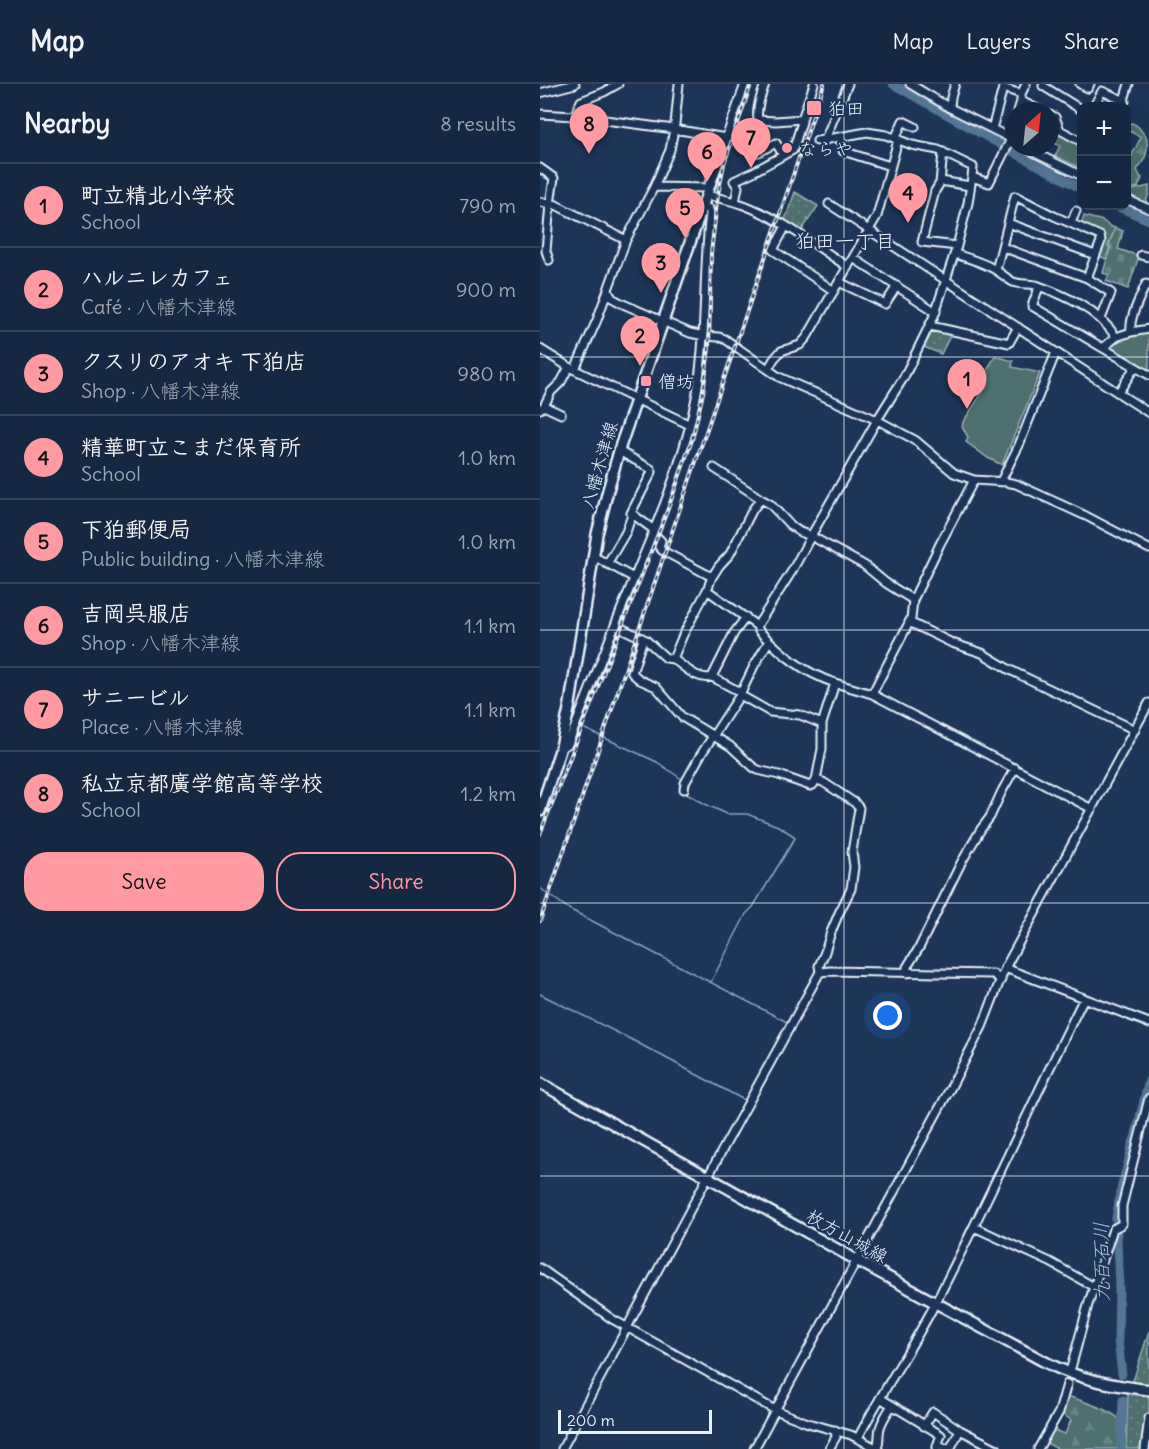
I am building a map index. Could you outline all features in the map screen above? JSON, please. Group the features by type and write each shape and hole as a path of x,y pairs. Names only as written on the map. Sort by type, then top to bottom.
{"main road":[{"name":"八幡木津線","path":"540,811 543,796 561,747 570,704 592,556 603,505 636,400 726,138"},
{"name":"枚方山城線","path":"540,1083 858,1261 1067,1373 1104,1384 1149,1390"}],"street":[{"path":"540,93 575,84"},
{"path":"574,116 580,101 618,84"},
{"path":"561,414 542,407 551,392 572,368 589,340 626,240 654,187 670,150 679,84"},
{"path":"540,114 574,116 726,138 744,84"},
{"path":"741,129 753,134 765,84"},
{"path":"735,202 738,187 734,181 794,150 801,119 814,84"},
{"path":"826,140 848,84"},
{"path":"910,84 1005,136"},
{"path":"950,108 956,84"},
{"path":"1020,102 1026,84"},
{"path":"1080,84 1088,88 1090,84"},
{"path":"1124,102 1129,84"},
{"path":"1042,85 1077,107"},
{"path":"992,129 1003,88 1027,102"},
{"path":"836,89 844,92"},
{"path":"1096,102 1102,91 1120,102"},
{"path":"758,120 801,119"},
{"path":"768,369 781,351 800,345 807,337 878,214 903,121 915,127"},
{"path":"1059,127 1077,139"},
{"path":"757,626 778,595 877,420 904,377 930,326 956,250 972,177 973,167 943,152 912,146 886,135 867,132 817,141"},
{"path":"841,137 843,151 890,166"},
{"path":"759,152 776,143 783,155"},
{"path":"972,177 989,183 1005,151"},
{"path":"943,152 941,181 935,191 922,242 956,250 996,270 1014,282 1033,284 1073,300 1101,319 1116,338"},
{"path":"1041,156 1077,174"},
{"path":"1052,156 1077,168"},
{"path":"540,168 554,178 546,251 549,260"},
{"path":"941,181 970,186"},
{"path":"654,187 708,192 752,207 786,226 848,267"},
{"path":"996,270 1015,196 1100,236 1101,241 1087,278"},
{"path":"1131,201 1149,209"},
{"path":"540,202 554,204 626,240"},
{"path":"829,204 1149,412"},
{"path":"561,747 568,744 654,532 690,425 700,377 704,336 705,270 710,213 709,209 703,206"},
{"path":"1071,223 1076,211"},
{"path":"1008,224 1095,255"},
{"path":"786,226 773,250 834,291"},
{"path":"1002,247 1087,278 1111,293 1101,319"},
{"path":"1141,255 1149,257"},
{"path":"853,258 936,312"},
{"path":"839,282 885,304 897,286"},
{"path":"1131,332 1130,326 1136,307 1148,282"},
{"path":"1039,287 1032,306 1149,375"},
{"path":"608,291 612,297 623,304 690,333 725,339 779,377 877,420 915,440 954,473 974,480 1001,481 1021,486 1149,549"},
{"path":"930,326 1008,343 1018,327"},
{"path":"1103,348 1116,338 1131,332 1149,329"},
{"path":"540,349 572,368 690,425"},
{"path":"1001,481 1019,445 1056,352"},
{"path":"1118,393 1135,367"},
{"path":"607,564 626,532 631,513 652,472 651,469 619,451"},
{"path":"714,468 770,504 800,532 864,565 886,583 913,600"},
{"path":"872,694 909,622 913,600 974,480"},
{"path":"673,659 682,635 712,577 730,554 753,509 761,499"},
{"path":"632,515 654,532 661,541 659,547 663,551 712,577"},
{"path":"592,556 634,578"},
{"path":"707,590 757,626 769,641 796,665 835,683 872,694 1092,809"},
{"path":"712,677 734,633 746,617"},
{"path":"909,622 952,644 982,653 1010,670 1135,730"},
{"path":"615,625 643,639 666,658 673,659 699,677 712,677 770,712 800,715 822,724"},
{"path":"643,639 633,669 633,676 659,690 682,717 730,746 753,767 810,786 816,780 822,749 822,724 835,683"},
{"path":"684,789 685,783 740,694 769,641"},
{"path":"754,1449 951,1087 982,1028 1005,968 1149,703"},
{"path":"907,973 907,967 919,948 961,863 990,817 1015,768"},
{"path":"816,780 823,782 859,808 852,852 854,867 851,889 838,913 819,966 820,972"},
{"path":"1005,968 1083,1000 1149,1023"},
{"path":"562,1449 816,976 820,972 830,970 993,974 1001,980"},
{"path":"858,1438 936,1303 1083,1000"},
{"path":"1071,1368 1113,1229 1122,1224 1122,1206 1149,1098"},
{"path":"974,1227 1050,1262 1094,1287"},
{"path":"540,1268 627,1328 775,1410 808,1423 858,1438 877,1448 879,1431 892,1405"},
{"path":"1038,1449 1059,1412 1067,1384"},
{"path":"880,1398 941,1435 937,1448 950,1449 960,1430"},
{"path":"924,1426 933,1412 987,1446 997,1449"},
{"path":"1145,1449 1149,1418"},
{"path":"829,1449 836,1437 835,1430"}],"green space":[{"path":"1131,123 1138,126 1146,136 1147,146 1145,158 1137,170 1142,178 1138,187 1134,188 1131,187 1131,157 1141,137 1131,132"},
{"path":"1059,131 1077,142 1077,166 1055,156 1059,156"},
{"path":"1149,186 1145,205 1131,198 1131,189"},
{"path":"795,192 818,206 800,233 784,222"},
{"path":"1084,216 1103,221 1115,228 1106,259 1097,255 1104,235 1081,225"},
{"path":"1115,228 1123,231 1118,249 1139,256 1128,289 1106,281 1109,275 1103,273 1110,248 1108,247"},
{"path":"935,331 951,334 941,354 924,347 931,333"},
{"path":"1149,331 1149,372 1109,349 1109,346 1123,338"},
{"path":"995,356 1013,361 1012,367 1040,373 1002,465 966,442 968,437 962,427 988,384 982,380"},
{"path":"1149,1331 1149,1386 1132,1384"},
{"path":"1128,1393 1149,1396 1149,1449 1126,1449"},
{"path":"1067,1396 1111,1413 1119,1420 1120,1434 1117,1449 1058,1449 1044,1442 1052,1430 1065,1434 1071,1420 1061,1413"}],"waterway":[{"path":"893,84 1077,186"},
{"path":"1125,210 1149,220"},
{"path":"585,729 657,762 683,780"},
{"path":"685,792 727,814 747,814 778,826 795,838 753,907 746,914 711,982"},
{"path":"540,888 569,909 787,1022"},
{"path":"778,1041 816,972"},
{"path":"1006,972 1080,1000"},
{"path":"540,994 746,1101"},
{"path":"1084,1002 1149,1029"},
{"name":"九百石川","path":"1122,1374 1118,1340 1119,1286 1116,1218 1122,1185 1149,1080"},
{"name":"九百石川","path":"1121,1449 1123,1400"}],"railway":[{"path":"540,834 669,506 692,440 703,393 709,348 711,253 718,194 724,164 751,84"},
{"path":"540,921 824,84"}],"place":[{"name":"狛田","path":"814,108"},
{"name":"ならや","path":"787,148"},
{"name":"私立京都廣学館高等学校","path":"589,154"},
{"name":"サニービル","path":"751,168"},
{"name":"吉岡呉服店","path":"707,182"},
{"name":"精華町立こまだ保育所","path":"908,223"},
{"name":"下狛郵便局","path":"685,238"},
{"name":"クスリのアオキ 下狛店","path":"661,293"},
{"name":"ハルニレカフェ","path":"640,366"},
{"name":"僧坊","path":"646,381"},
{"name":"町立精北小学校","path":"967,409"}],"district":[{"name":"狛田一丁目","path":"845,240"}]}
